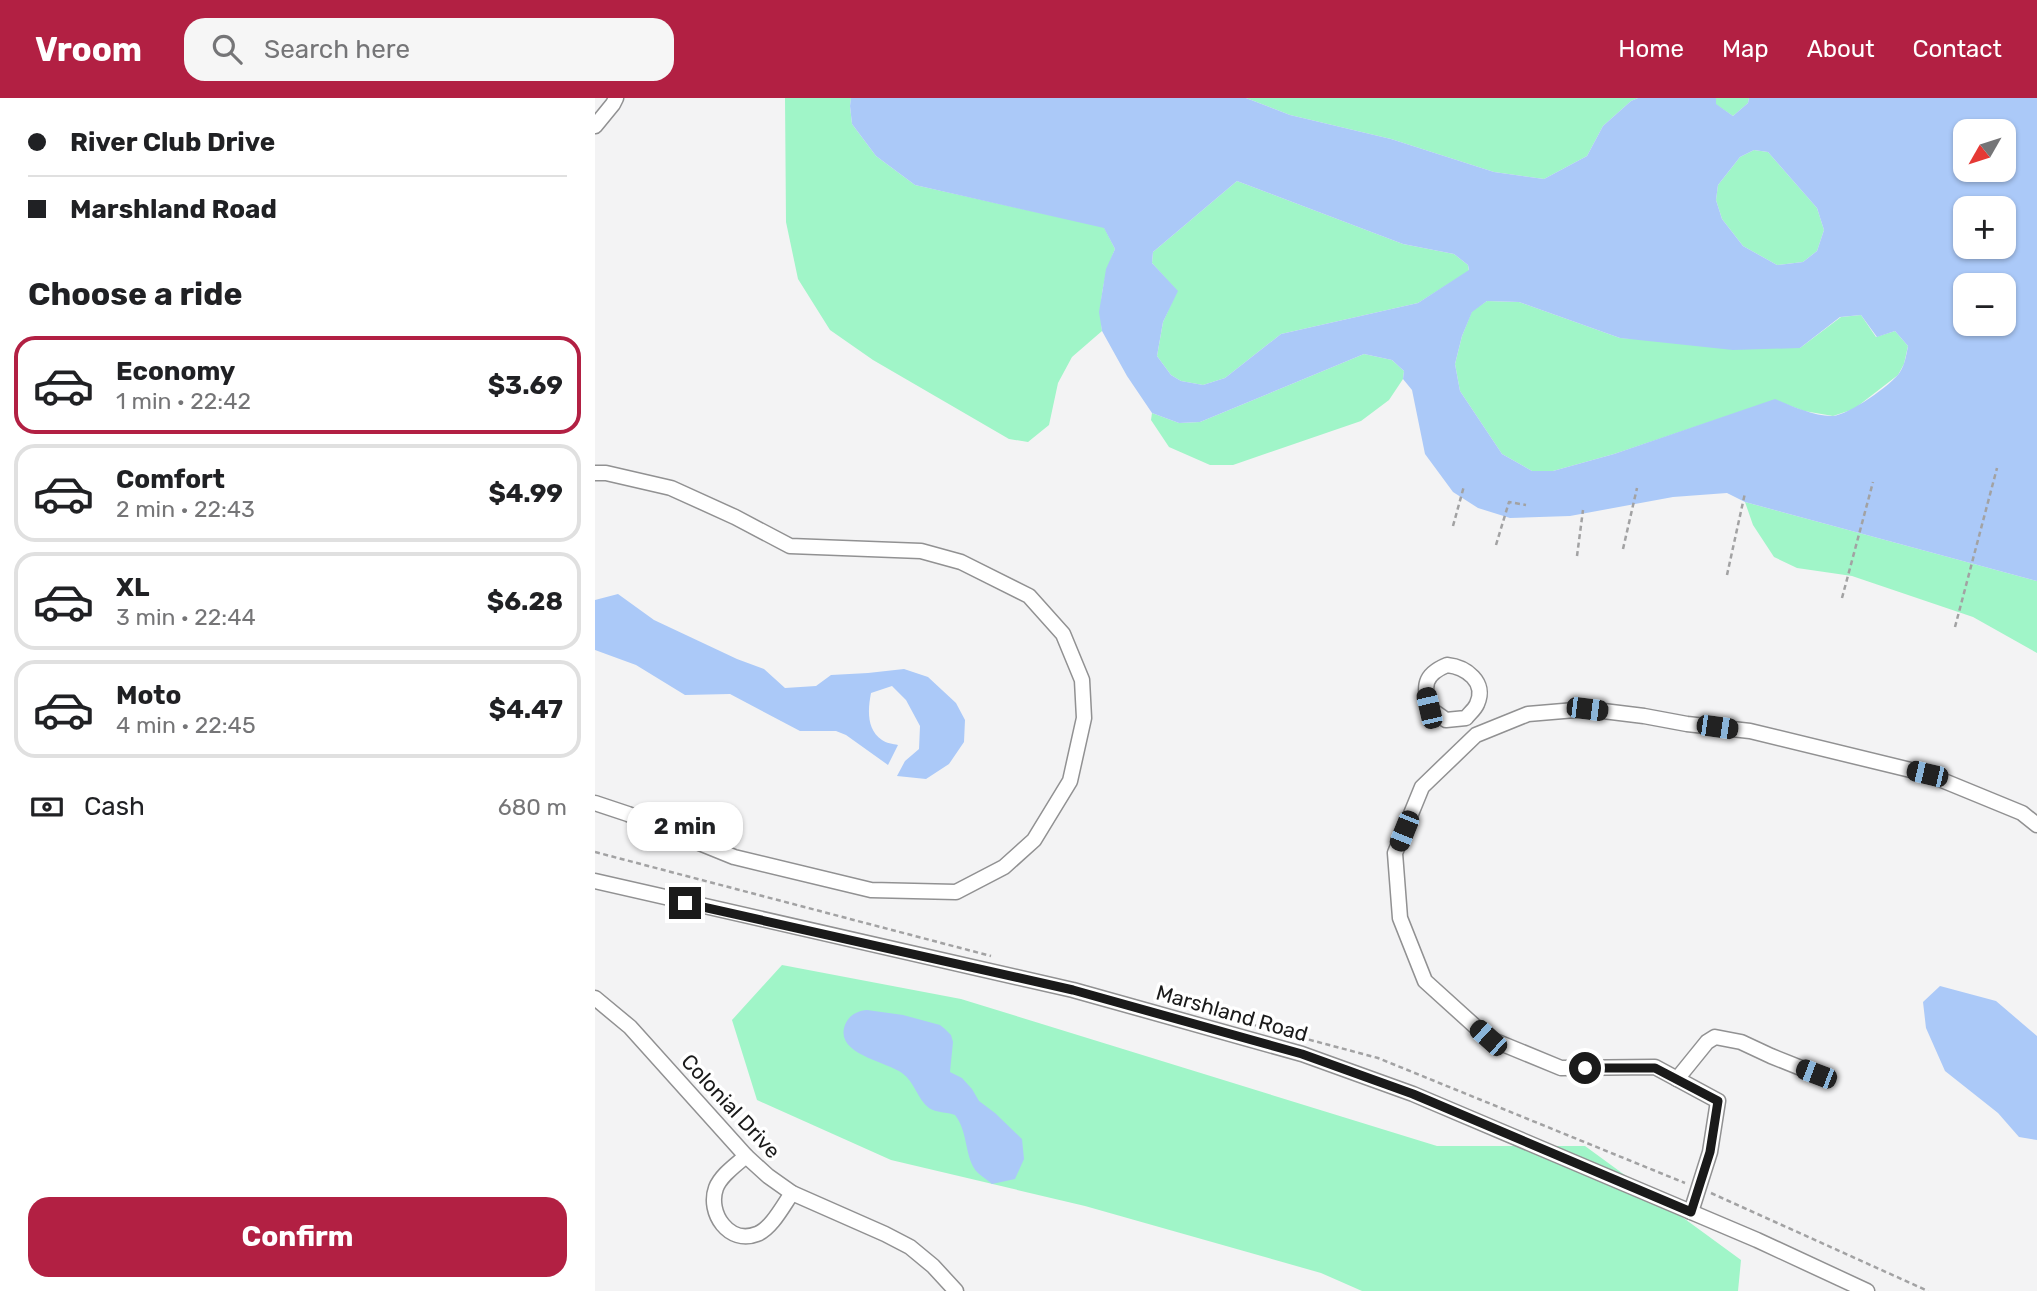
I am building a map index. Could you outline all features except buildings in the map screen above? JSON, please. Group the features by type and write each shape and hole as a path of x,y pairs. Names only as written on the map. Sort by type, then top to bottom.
{"street":[{"path":"595,126 616,98"},
{"path":"595,473 606,473 671,488 790,546 921,551 972,567 1029,596 1063,634 1082,680 1084,718 1070,781 1034,840 1004,867 956,892 871,890 734,857 595,803"},
{"path":"1691,1212 1710,1152 1718,1101 1655,1068 1561,1068 1488,1038 1425,981 1400,918 1395,853 1422,787 1476,736 1528,714 1587,709 1750,731 1927,774 2022,813 2037,825"},
{"path":"1465,718 1476,736"},
{"name":"Marshland Road","path":"595,881 1073,990 1302,1054 1413,1094 1691,1212 1867,1291"},
{"name":"Colonial Drive","path":"595,998 630,1027 746,1156 768,1176 792,1193 910,1247 933,1266 955,1291"},
{"path":"1677,1079 1707,1042 1715,1037 1741,1042 1816,1074"},
{"path":"746,1156 722,1178 716,1188 714,1202 720,1224 731,1232 746,1236 759,1234 792,1193"}],"path":[{"path":"1955,627 1997,468"},
{"path":"1842,598 1873,482"},
{"path":"1453,526 1464,486"},
{"path":"1623,549 1637,488"},
{"path":"1727,575 1745,494"},
{"path":"1496,545 1509,502 1526,505"},
{"path":"1577,556 1583,510"}],"green space":[{"path":"785,98 851,98 852,124 876,156 915,185 1104,227 1115,249 1103,289 1102,331 1072,357 1058,383 1049,425 1028,442 1009,439 873,360 830,330 798,279 786,222"},
{"path":"1246,98 1638,98 1603,126 1587,156 1544,179 1494,172 1391,139 1290,115"},
{"path":"1716,98 1749,98 1748,103 1733,116 1715,104"},
{"path":"1754,150 1768,152 1817,208 1824,230 1817,251 1803,262 1777,265 1743,246 1722,219 1716,200 1718,185 1740,157"},
{"path":"1237,181 1403,244 1454,254 1468,265 1469,271 1418,303 1281,334 1225,378 1203,385 1181,381 1171,375 1157,356 1163,322 1177,291 1152,263 1153,252"},
{"path":"1487,301 1519,302 1620,338 1800,348 1841,317 1861,315 1876,337 1895,331 1908,346 1898,375 1854,409 1833,416 1804,411 1775,400 1614,454 1553,471 1532,471 1502,454 1460,391 1455,364 1462,336 1472,311"},
{"path":"1364,354 1392,360 1404,371 1403,379 1389,400 1361,421 1233,465 1210,465 1169,447 1151,420 1152,413 1179,423 1200,422"},
{"path":"1745,502 2037,581 2037,653 1973,617 1852,576 1797,568 1774,557 1753,525"},
{"path":"782,965 961,999 1437,1146 1585,1146 1741,1260 1738,1291 1362,1291 1321,1273 1085,1206 891,1160 757,1100 732,1020"}],"water":[{"path":"851,98 1246,98 1290,115 1391,139 1494,172 1544,179 1587,156 1603,126 1638,98 1716,98 1716,104 1733,116 1748,103 1749,98 2037,98 2037,581 1745,502 1727,493 1673,497 1570,516 1510,518 1478,508 1453,492 1425,454 1412,390 1403,379 1404,371 1392,360 1364,354 1200,422 1179,423 1152,413 1102,331 1099,312 1106,269 1115,249 1104,228 915,185 876,156 852,124","holes":["1754,150 1768,152 1817,208 1824,230 1817,251 1803,262 1777,265 1743,246 1722,219 1716,200 1718,185 1740,157","1237,181 1403,244 1454,254 1468,265 1469,270 1418,303 1281,334 1225,378 1203,385 1181,381 1171,375 1157,356 1163,322 1178,291 1152,263 1153,252","1487,301 1519,302 1620,338 1733,350 1800,348 1840,317 1861,315 1877,337 1895,331 1908,346 1903,366 1895,378 1869,398 1840,414 1819,415 1775,399 1614,454 1553,471 1532,471 1502,454 1460,391 1455,364 1472,312"]},
{"path":"618,594 654,620 764,669 785,688 816,686 831,675 904,669 928,677 956,703 965,720 964,742 949,764 926,779 897,776 905,761 919,749 920,726 906,700 892,686 871,693 869,706 873,730 885,742 898,745 888,765 846,735 836,731 800,731 730,694 685,695 636,665 595,650 595,600"},
{"path":"1940,986 1996,1001 2037,1036 2037,1140 2019,1137 1998,1113 1945,1071 1926,1028 1923,1002"},
{"path":"867,1010 903,1015 940,1025 951,1035 953,1042 950,1072 962,1078 979,1101 1022,1139 1024,1159 1015,1179 992,1184 970,1161 963,1130 955,1115 929,1108 902,1073 863,1055 847,1043 845,1025 854,1014"}],"route":[{"path":"685,903 1073,990 1302,1054 1413,1094 1691,1212 1710,1152 1718,1101 1655,1068 1585,1068"}]}
